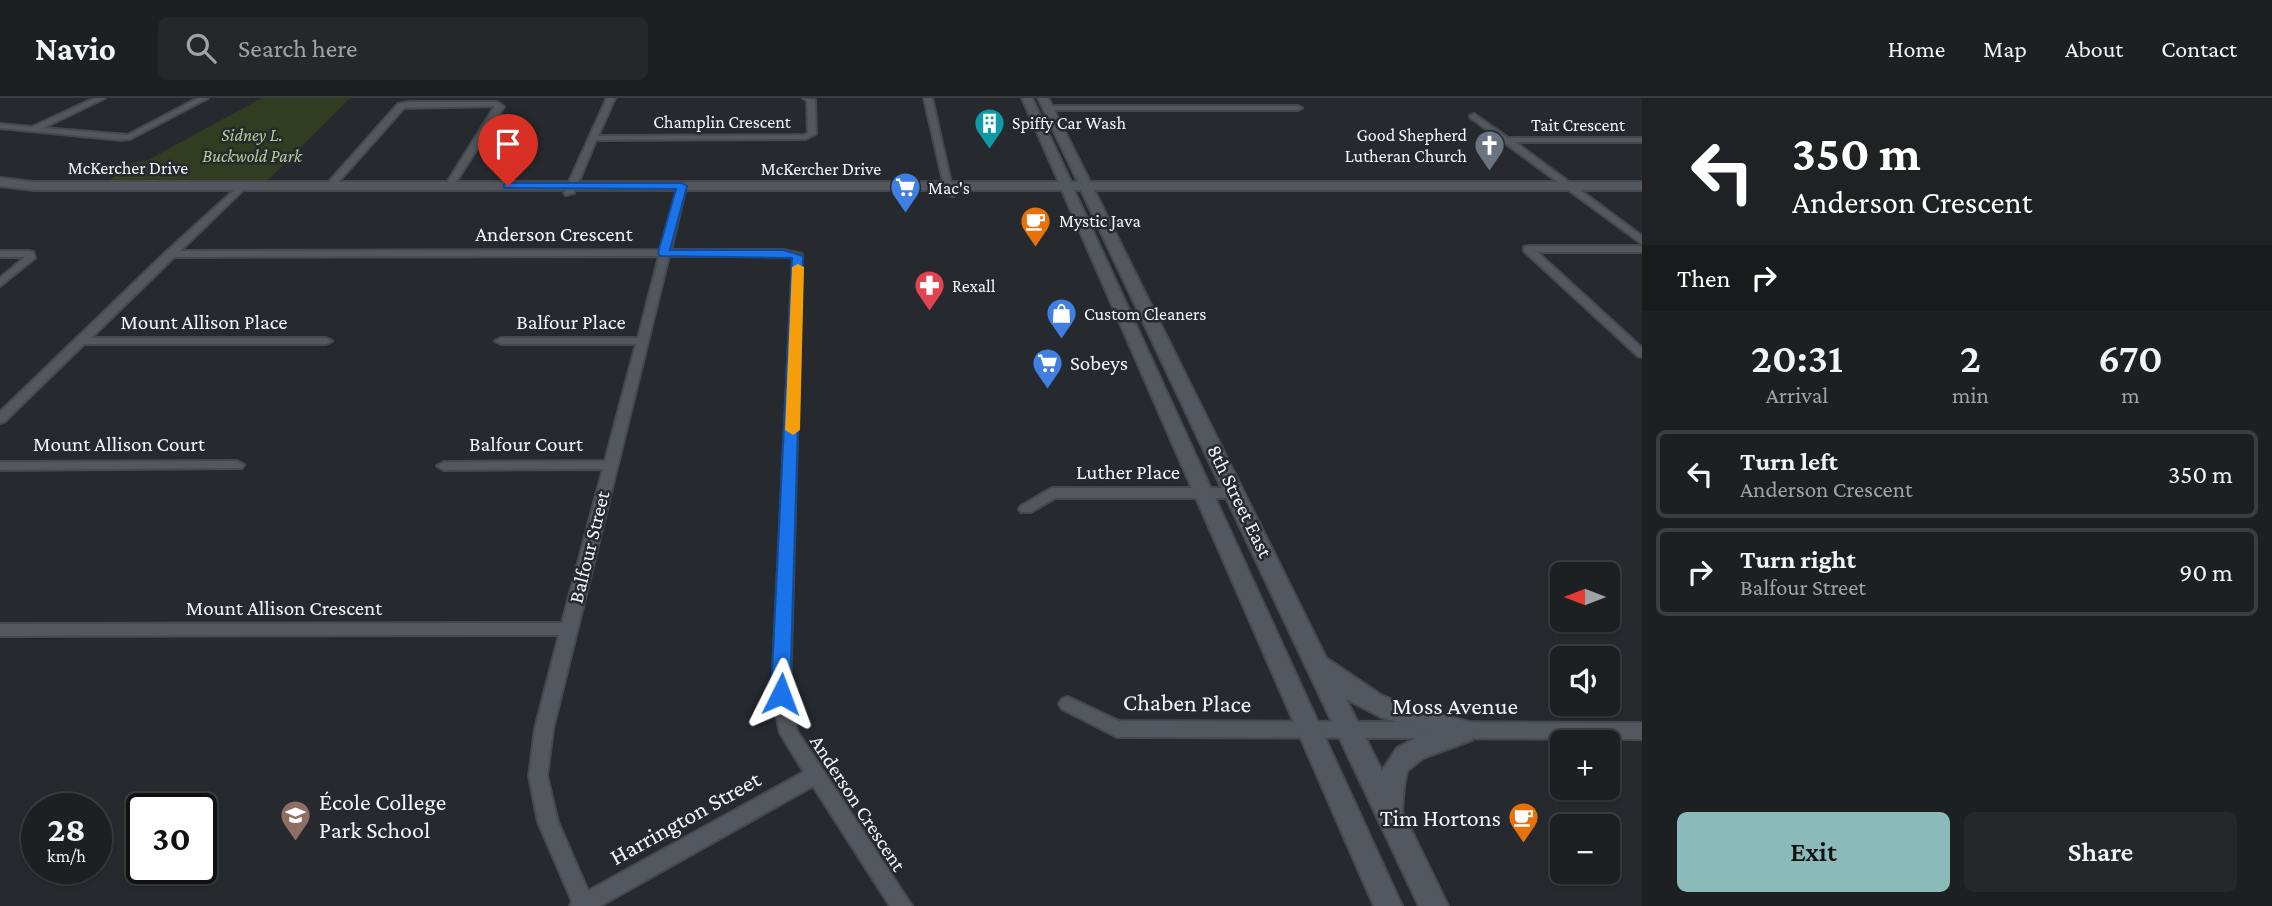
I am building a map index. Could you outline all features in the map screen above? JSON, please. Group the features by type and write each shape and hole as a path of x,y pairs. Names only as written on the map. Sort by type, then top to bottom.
{"main road":[{"name":"8th Street East","path":"1027,98 1388,906"},
{"name":"8th Street East","path":"1046,103 1434,906"},
{"path":"1077,168 1101,180 1138,190"},
{"path":"1036,190 1055,179 1058,169"},
{"name":"McKercher Drive","path":"0,183 239,190 449,186 570,190"},
{"name":"McKercher Drive","path":"1573,190 1642,186"},
{"path":"1036,190 1058,199 1081,214"},
{"path":"1110,232 1107,205 1112,200 1138,190"},
{"name":"McKercher Drive","path":"0,191 1573,190 1642,193"},
{"path":"1314,654 1336,679 1369,703 1405,716 1464,731"},
{"path":"1389,810 1394,770 1405,757 1423,744 1464,731"}],"street":[{"path":"33,129 101,98"},
{"path":"0,126 111,138 130,137 204,98"},
{"path":"570,190 611,98"},
{"name":"Champlin Crescent","path":"593,138 805,138 812,134 811,100 807,98"},
{"path":"928,98 950,190"},
{"path":"1046,103 1298,108"},
{"path":"328,187 401,106 497,104 500,107 449,186"},
{"path":"1475,116 1507,141"},
{"name":"Tait Crescent","path":"1507,141 1642,140"},
{"name":"Tait Crescent","path":"1507,141 1642,242"},
{"path":"0,419 239,190"},
{"name":"Balfour Street","path":"582,906 548,822 538,776 544,729 681,190"},
{"path":"1642,249 1528,249 1642,354"},
{"name":"Anderson Crescent","path":"170,254 783,253 797,256 781,694 789,733 902,906"},
{"path":"0,254 29,254 30,258 0,283"},
{"name":"Mount Allison Place","path":"82,341 326,341"},
{"name":"Balfour Place","path":"501,341 641,341"},
{"name":"Mount Allison Court","path":"0,466 237,465"},
{"name":"Balfour Court","path":"444,466 609,465"},
{"name":"Luther Place","path":"1026,509 1052,493 1235,493"},
{"name":"Mount Allison Crescent","path":"0,631 569,629"},
{"name":"Chaben Place","path":"1068,704 1117,729 1310,730"},
{"name":"Moss Avenue","path":"1310,730 1642,732"},
{"name":"Harrington Street","path":"582,906 815,776"}],"green space":[{"name":"Sidney L. Buckwold Park","path":"262,98 350,98 266,182 107,182 131,163 146,161"}],"slow traffic":[{"path":"793,430 798,267"}],"place":[{"name":"Spiffy Car Wash","path":"989,150"},
{"name":"Good Shepherd Lutheran Church","path":"1490,172"},
{"name":"Mac's","path":"905,215"},
{"name":"Mystic Java","path":"1036,248"},
{"name":"Rexall","path":"929,313"},
{"name":"Custom Cleaners","path":"1061,341"},
{"name":"Sobeys","path":"1047,390"},
{"name":"École College Park School","path":"296,843"},
{"name":"Tim Hortons","path":"1524,845"}],"route":[{"path":"508,186 682,186 664,253 783,253 797,256 793,428 781,694"}]}
